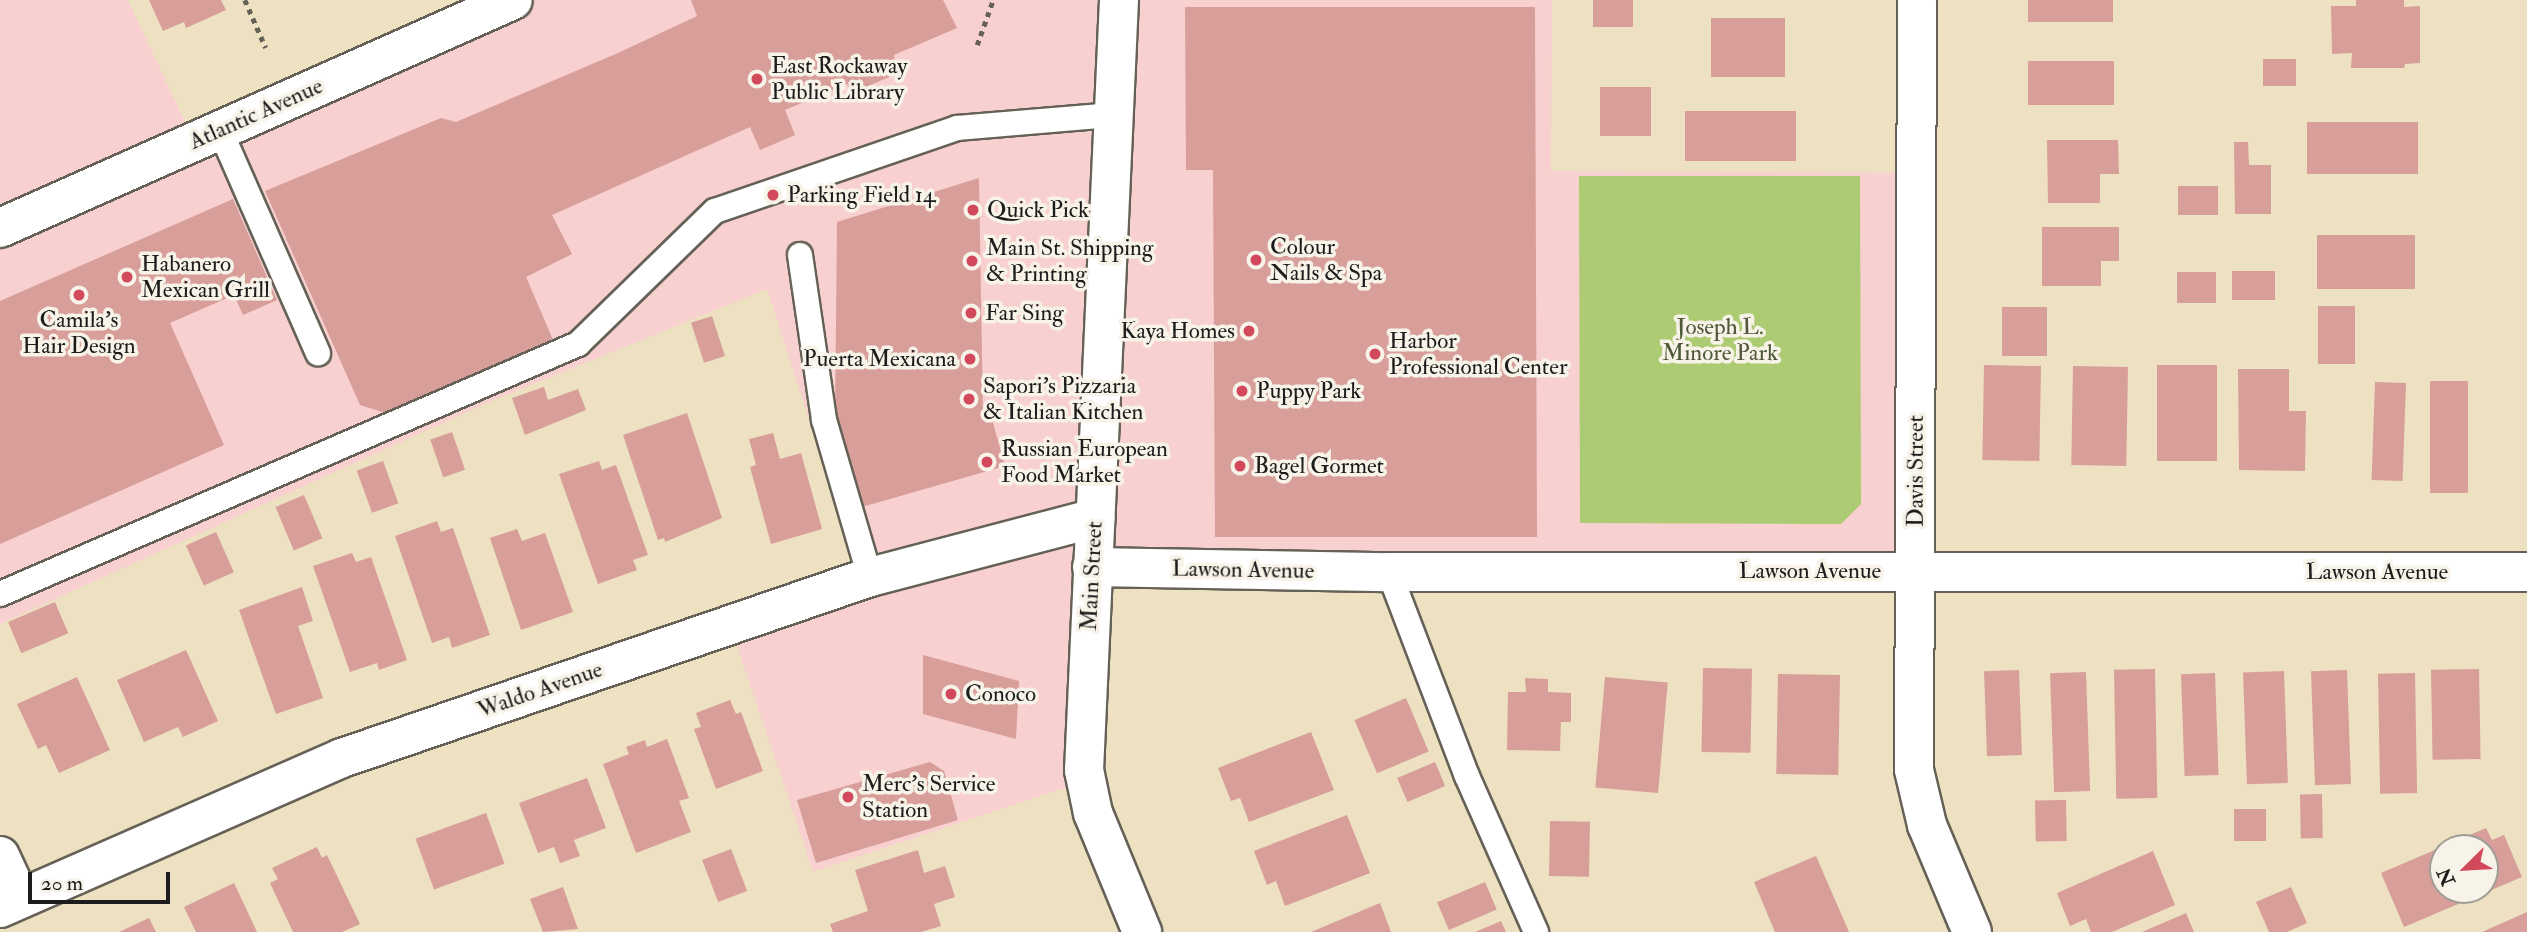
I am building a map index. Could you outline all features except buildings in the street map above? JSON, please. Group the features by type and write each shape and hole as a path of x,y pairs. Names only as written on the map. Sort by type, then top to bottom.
{"street":[{"name":"Atlantic Avenue","path":"0,228 513,0"},
{"name":"Main Street","path":"1119,0 1084,770 1093,813 1142,932"},
{"name":"Davis Street","path":"1917,0 1914,769 1918,798 1972,932"},
{"name":"Waldo Avenue","path":"10,904 342,758 870,577 1022,533 1096,518"},
{"name":"Lawson Avenue","path":"1092,567 1389,572 2527,572"},
{"path":"0,856 10,904"}],"lane":[{"path":"0,594 578,344 715,211 957,128 1113,115"},
{"path":"220,130 318,353"},
{"path":"800,255 824,420 870,577"},
{"path":"1389,572 1467,776 1535,932"}],"path":[{"path":"245,0 266,48"},
{"path":"977,45 993,0"}],"shaded area":[{"path":"0,0 128,0 193,139 509,0 1552,0 1551,171 1916,173 1916,586 1092,582 1079,783 813,872 728,619 861,581 767,289 485,404 0,624"}],"green space":[{"name":"Joseph L. Minore Park","path":"1579,176 1860,176 1861,504 1841,524 1580,523"}],"place":[{"name":"East Rockaway Public Library","path":"757,79"},
{"name":"Parking Field 14","path":"773,195"},
{"name":"Quick Pick","path":"973,210"},
{"name":"Colour Nails & Spa","path":"1256,260"},
{"name":"Main St. Shipping & Printing","path":"972,261"},
{"name":"Habanero Mexican Grill","path":"127,277"},
{"name":"Camila’s Hair Design","path":"79,295"},
{"name":"Far Sing","path":"971,313"},
{"name":"Kaya Homes","path":"1249,331"},
{"name":"Harbor Professional Center","path":"1375,354"},
{"name":"Puerta Mexicana","path":"970,359"},
{"name":"Puppy Park","path":"1242,391"},
{"name":"Sapori’s Pizzaria & Italian Kitchen","path":"969,399"},
{"name":"Russian European Food Market","path":"987,462"},
{"name":"Bagel Gormet","path":"1240,466"},
{"name":"Conoco","path":"951,694"},
{"name":"Merc’s Service Station","path":"848,797"}]}
